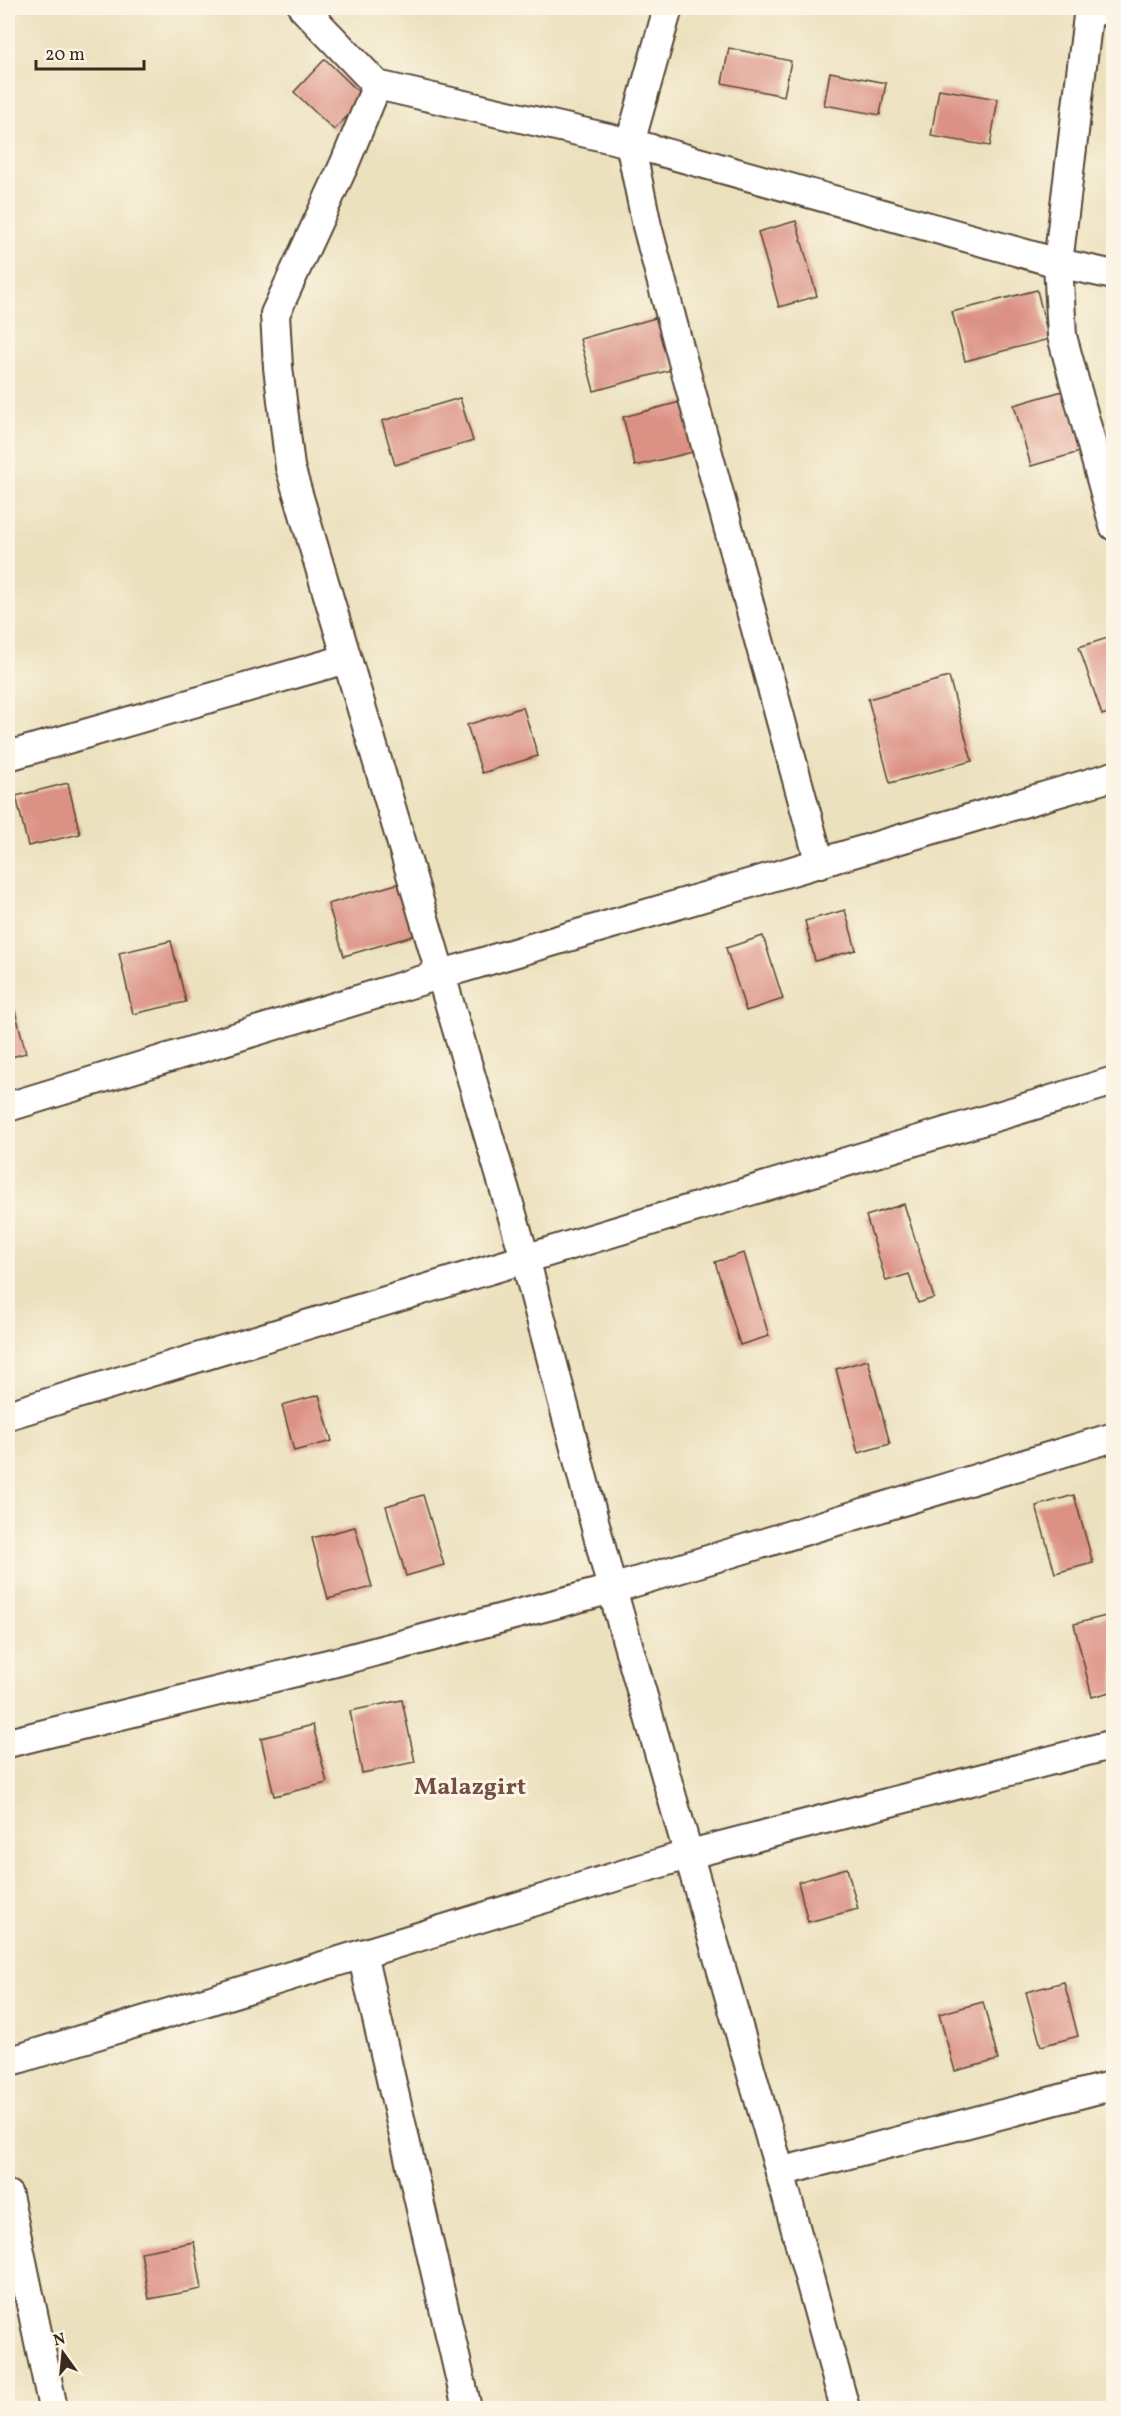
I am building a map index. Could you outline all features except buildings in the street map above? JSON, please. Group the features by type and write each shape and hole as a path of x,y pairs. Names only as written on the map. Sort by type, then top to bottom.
{"street":[{"path":"303,8 377,85 630,143 1058,263 1113,275"},
{"path":"668,8 630,143 647,226 820,864"},
{"path":"1113,12 1089,8 1058,263 1062,336 1113,526"},
{"path":"377,85 344,165 275,314 278,367 290,467 439,975 525,1258 612,1589 690,1854 845,2409"},
{"path":"8,756 346,658"},
{"path":"8,1107 439,975 1113,776"},
{"path":"8,1415 1113,1081"},
{"path":"8,1743 336,1662 612,1589 1113,1437"},
{"path":"8,2062 690,1854 1113,1744"},
{"path":"362,1954 467,2409"},
{"path":"780,2172 1113,2085"},
{"path":"8,2195 53,2409"}],"district":[{"name":"Malazgirt","path":"470,1786"}]}
